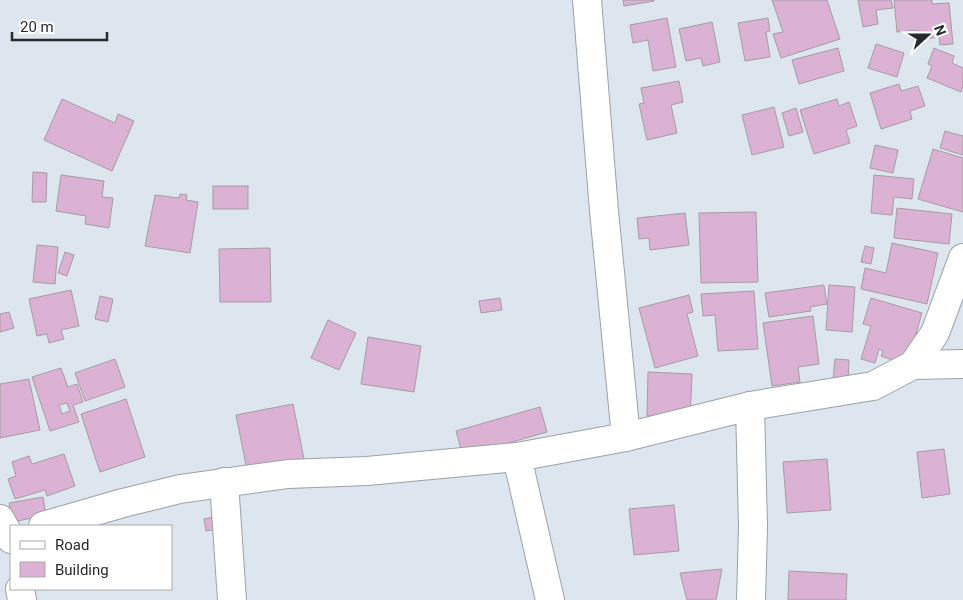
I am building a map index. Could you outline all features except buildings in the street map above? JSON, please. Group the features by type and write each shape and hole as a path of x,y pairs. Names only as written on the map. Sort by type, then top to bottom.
{"street":[{"path":"588,0 604,211 626,437"},
{"path":"913,365 935,333 963,258"},
{"path":"46,525 122,502 180,489 224,482 288,474 367,471 517,457 626,437 750,406 873,386 913,365 963,364"},
{"path":"750,406 753,526 751,600"},
{"path":"517,457 550,600"},
{"path":"224,482 232,600"},
{"path":"0,519 10,537"}]}
